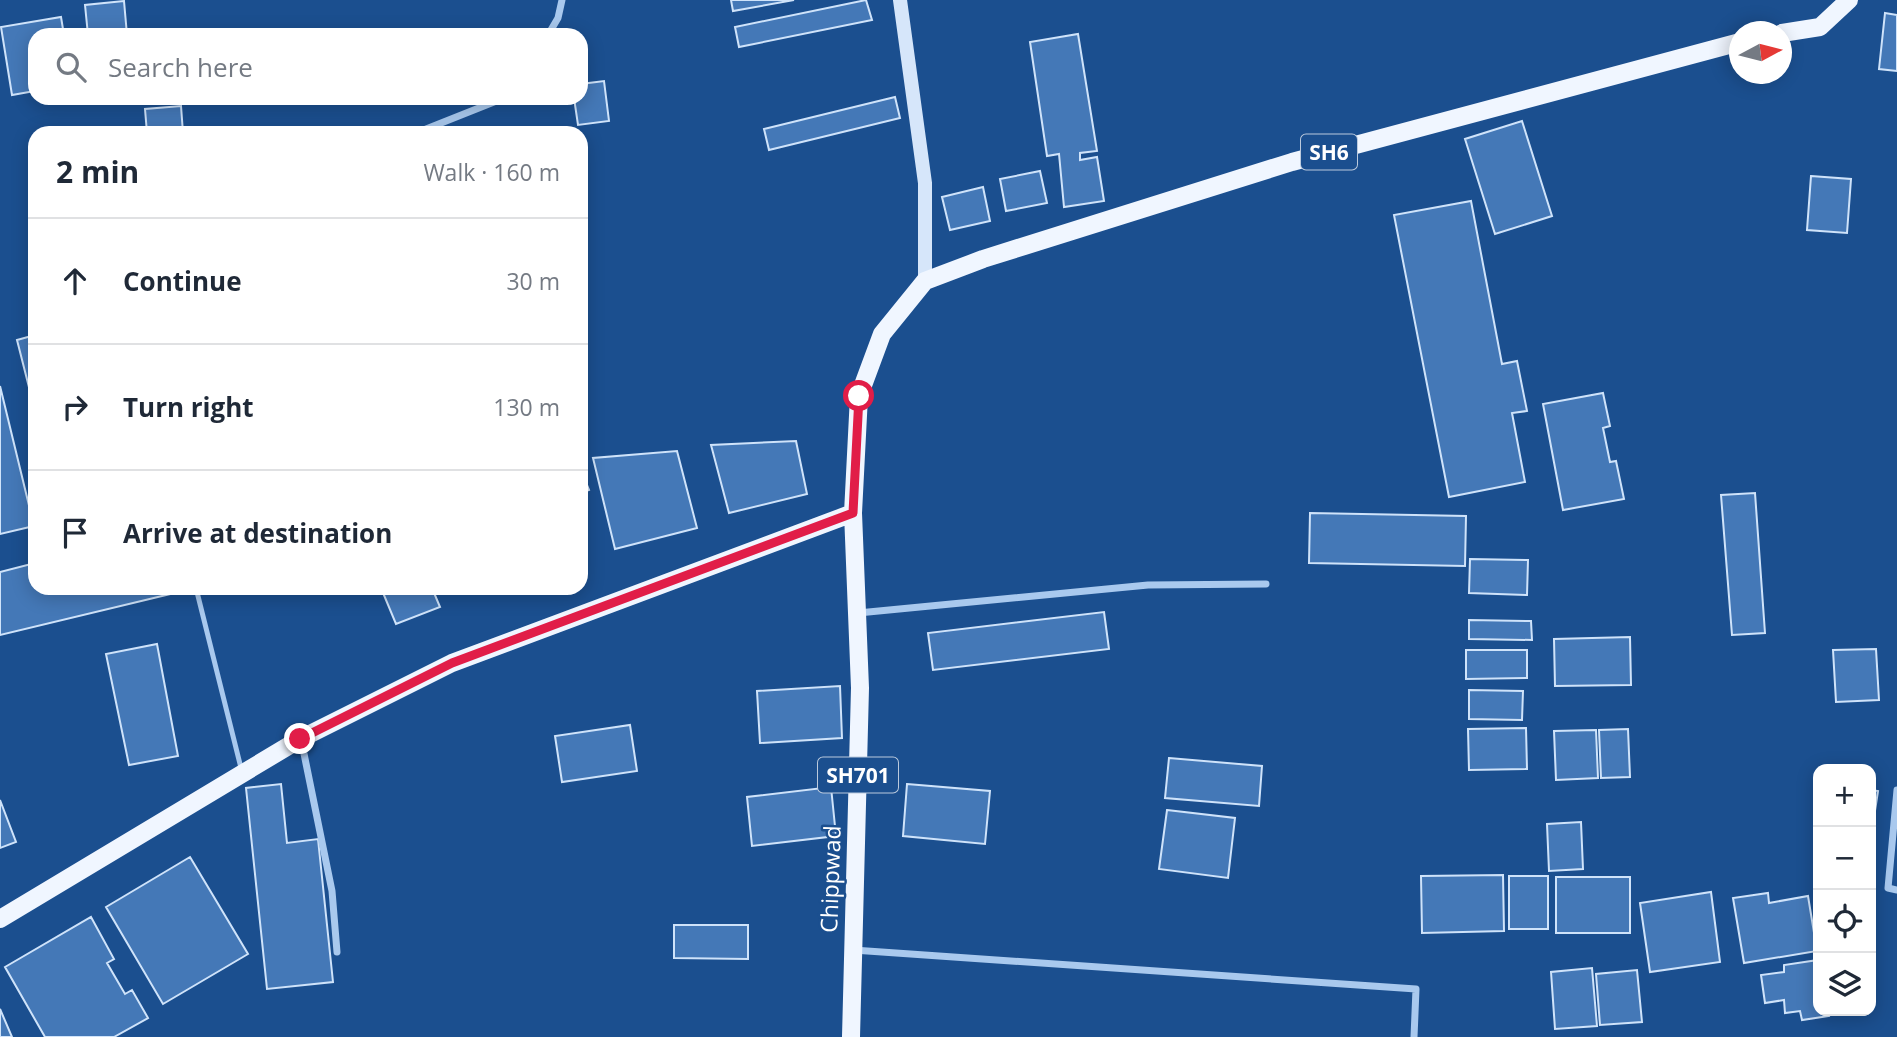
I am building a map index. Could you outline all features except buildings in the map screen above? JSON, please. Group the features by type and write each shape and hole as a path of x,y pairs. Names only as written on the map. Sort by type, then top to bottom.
{"main road":[{"path":"1792,31 1820,27 1849,0"},
{"name":"SH6","path":"925,281 1292,162 1729,45"},
{"name":"Chippwad","path":"851,1037 860,688 853,513 859,396 882,334 925,281"},
{"path":"0,919 300,739 452,663 853,513"}],"street":[{"path":"552,28 558,18 562,0"},
{"path":"900,0 925,183 925,281"},
{"path":"434,126 486,105"},
{"path":"857,614 1148,586 1266,584"},
{"path":"300,739 332,891 337,952"},
{"path":"1897,790 1888,888 1897,890"},
{"path":"852,950 1416,989 1414,1037"}],"lane":[{"path":"198,595 243,774"}],"route":[{"path":"300,739 452,663 853,513 859,396"}]}
